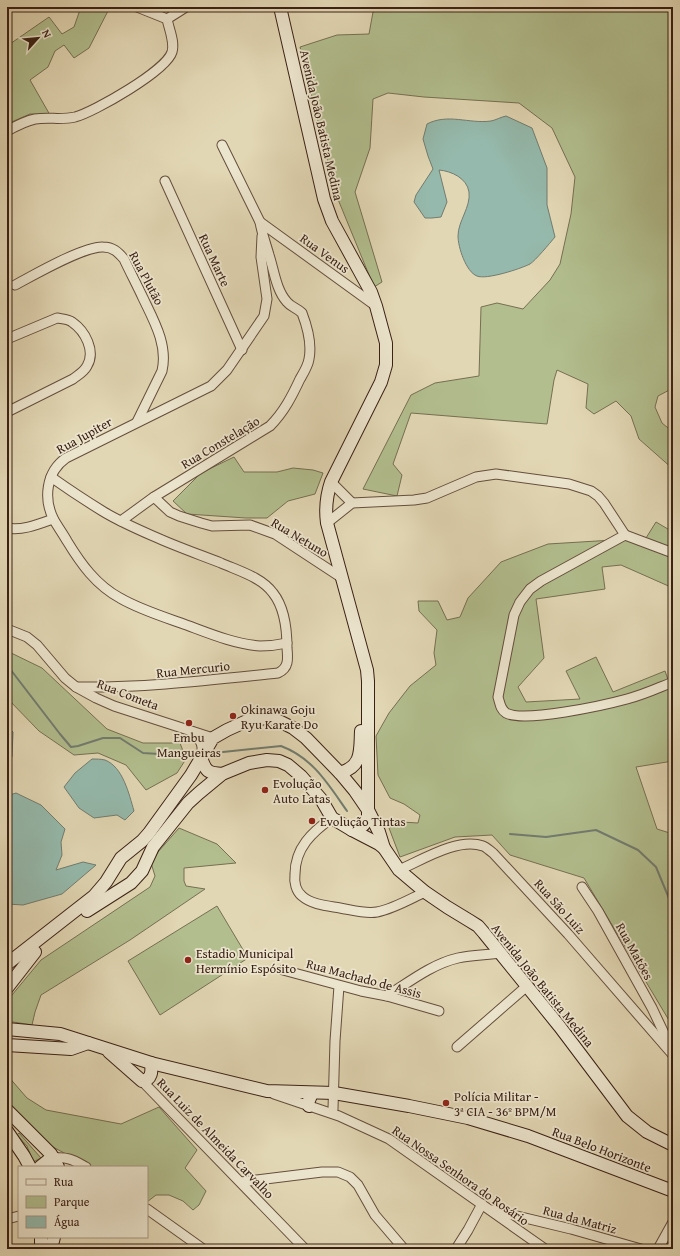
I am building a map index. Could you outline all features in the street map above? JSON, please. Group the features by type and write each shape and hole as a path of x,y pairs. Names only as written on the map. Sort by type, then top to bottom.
{"main road":[{"name":"Avenida João Batista Medina","path":"280,7 324,199 332,221 371,292 386,343 386,365 381,382 331,482 326,497 325,510 327,523 367,670 369,694 368,810"},
{"name":"Avenida João Batista Medina","path":"361,652 362,718 358,760 349,769 340,773 368,810 379,832 384,848 399,870 425,892 478,926 560,1027 627,1116 647,1132 673,1145"},
{"path":"7,964 94,896 106,882 121,858 142,841 149,833 191,775 213,738 249,720 268,718 276,720 293,728 306,738 340,773"},
{"path":"201,758 209,772 212,774 222,774"},
{"path":"7,974 96,904 119,892 131,883 142,871 153,847 188,803 222,774 249,762 267,760 279,761 288,765 301,776 321,799 332,818 352,830 359,828 366,823 368,810"},
{"name":"Avenida João Batista Medina","path":"352,830 384,848"},
{"path":"121,858 132,855 138,858 142,871"},
{"path":"7,988 34,952"},
{"path":"7,1029 60,1034 151,1063 152,1072 145,1081 142,1081"},
{"path":"60,1034 71,1049"},
{"path":"7,1045 71,1049 88,1043"},
{"name":"Rua Luiz de Almeida Carvalho","path":"105,1049 142,1081"},
{"path":"128,1070 130,1066 139,1059"},
{"name":"Rua Belo Horizonte","path":"151,1063 267,1091 334,1093 468,1118 528,1136 673,1191"},
{"path":"309,1106 308,1103 312,1093"},
{"path":"7,1110 56,1162"},
{"path":"7,1131 29,1166"},
{"path":"41,1166 50,1159 56,1162"},
{"path":"41,1238 41,1249"},
{"path":"51,1249 54,1238"}],"street":[{"path":"137,7 167,19"},
{"path":"167,19 186,7"},
{"path":"7,131 20,124 35,119 76,116 144,80 167,61 172,52 172,43 167,19"},
{"name":"Rua Constelação","path":"121,521 154,497 270,426 286,406 308,364 310,349 304,318 302,313 287,303 284,299 262,236 260,222 222,145"},
{"name":"Rua Marte","path":"165,181 242,350"},
{"name":"Rua Venus","path":"260,222 376,306"},
{"name":"Rua Jupiter","path":"262,236 261,257 267,299 266,311 261,322 227,370 210,386 66,458 58,465 51,477 47,490 53,519 86,571 101,586 119,598 148,611 214,635 259,646 272,646 287,643"},
{"name":"Rua Plutão","path":"15,284 82,252 95,248 108,248 115,250 124,258 159,331 163,354 162,372 137,422"},
{"path":"7,339 57,318 72,322 82,332 90,348 90,358 84,371 73,379 7,412"},
{"path":"327,523 352,503 427,498 476,477 496,474 508,475 569,484 591,491 604,503 625,535 673,553"},
{"path":"51,477 105,513 155,537 244,572 261,582 273,592 280,603 284,614 287,643"},
{"path":"331,482 352,503"},
{"name":"Rua Netuno","path":"154,497 170,512 201,523 212,526 250,525 275,534 342,578"},
{"path":"7,528 20,528 53,519"},
{"path":"625,535 541,581 530,589 520,602 514,615 498,697 501,708 506,713 516,716 544,714 609,704 628,699 673,682"},
{"name":"Rua Cometa","path":"7,629 28,636 65,678 76,687 96,698 114,706 213,738"},
{"name":"Rua Mercurio","path":"76,687 154,686 278,673 283,671 288,662 287,643"},
{"path":"191,731 200,741 203,748 201,758"},
{"path":"332,818 317,829 301,848 295,864 294,880 297,890 303,897 321,904 367,913 376,913 425,892"},
{"name":"Rua São Luiz","path":"399,870 455,845 469,844 483,846 493,853 568,934 673,1055"},
{"name":"Rua Matões","path":"582,887 598,911 652,1008 673,1051"},
{"path":"387,996 427,971 443,963 468,957 501,954"},
{"name":"Rua Machado de Assis","path":"283,970 339,986 387,996 438,1011"},
{"path":"332,1112 339,986"},
{"path":"457,1047 527,986"},
{"name":"Rua Luiz de Almeida Carvalho","path":"142,1081 305,1249"},
{"name":"Rua Nossa Senhora do Rosário","path":"267,1091 309,1106 332,1112 389,1139 544,1249"},
{"path":"56,1162 66,1158 72,1159 84,1166"},
{"path":"241,1182 322,1172 338,1172 350,1177 358,1186 376,1215 404,1249"},
{"path":"456,1249 485,1207"},
{"name":"Rua da Matriz","path":"485,1207 641,1249"},
{"path":"148,1211 203,1249"},
{"path":"7,1219 18,1216"},
{"path":"658,1249 673,1222"}],"green space":[{"path":"81,7 110,7 89,48 74,58 64,45 55,51 48,67 30,80 50,115 30,114 7,124 7,46 49,17 62,34 74,27"},
{"path":"393,7 673,7 673,388 658,396 655,407 662,423 673,432 673,469 639,439 631,416 616,401 594,414 586,408 588,384 557,370 547,424 411,413 393,464 402,475 397,496 363,489 411,395 435,383 479,376 481,307 497,303 523,309 550,280 560,264 571,214 575,177 552,128 519,103 424,97 388,93 373,99 370,148 355,192 382,282 374,287 335,192 300,47 337,35 369,34 373,12"},
{"path":"234,457 244,472 277,472 293,468 313,470 323,473 315,494 288,501 267,518 187,514 173,501 201,473"},
{"path":"656,522 673,532 673,588 621,565 602,567 605,589 536,599 544,658 518,687 526,702 580,699 566,671 596,657 613,692 665,671 671,688 673,688 673,761 636,767 657,829 673,834 673,1027 584,878 510,855 492,835 455,837 400,857 389,828 402,822 418,823 420,815 404,804 390,798 378,775 376,736 389,713 410,686 436,665 434,653 437,630 419,611 418,601 438,601 447,620 460,617 468,598 501,562 548,544 646,538"},
{"path":"7,651 42,668 107,729 143,743 180,743 186,759 177,773 146,790 126,765 98,753 74,755 39,731 7,698"},
{"path":"179,828 217,844 236,863 184,868 184,881 186,886 205,889 130,940 41,995 32,1025 7,1021 7,1001 41,960 150,887 155,876 151,863 158,852"},
{"name":"Estadio Municipal Hermínio Espósito","path":"217,906 248,958 160,1015 128,961"},
{"path":"7,1075 27,1098 46,1110 121,1124 159,1107 197,1150 185,1168 206,1191 199,1205 193,1210 183,1201 169,1195 156,1195 148,1201 148,1166 88,1166 53,1147 7,1104"},
{"path":"19,1133 41,1158 33,1162 27,1146 17,1135"},
{"path":"673,1232 673,1249 665,1247"}],"water":[{"path":"506,116 532,128 547,168 547,205 555,237 530,264 519,269 488,277 481,277 473,274 469,270 463,259 458,241 460,225 469,198 468,187 462,179 448,172 439,170 447,202 441,217 425,218 414,202 416,195 433,169 423,139 427,124 435,121 451,119 483,122"},
{"path":"7,727 13,732 12,757 7,761"},
{"path":"92,759 105,760 121,775 134,811 125,820 117,815 94,818 79,808 64,787 75,773"},
{"path":"16,793 41,805 65,829 61,842 62,855 56,870 83,862 96,865 62,894 23,905 7,904 7,796"}],"waterway":[{"path":"7,665 71,747 103,738 120,738 143,753 192,756"},
{"path":"223,752 281,746 292,751 302,757 319,773 347,811"},
{"path":"510,834 546,837 596,830 638,850 656,867 673,908"}],"place":[{"name":"Okinawa Goju Ryu Karate Do","path":"233,716"},
{"name":"Embu Mangueiras","path":"189,723"},
{"name":"Evolução Auto Latas","path":"265,790"},
{"name":"Evolução Tintas","path":"312,821"},
{"name":"Estadio Municipal Hermínio Espósito","path":"188,960"},
{"name":"Polícia Militar - 3ª CIA - 36º BPM/M","path":"446,1103"}]}
